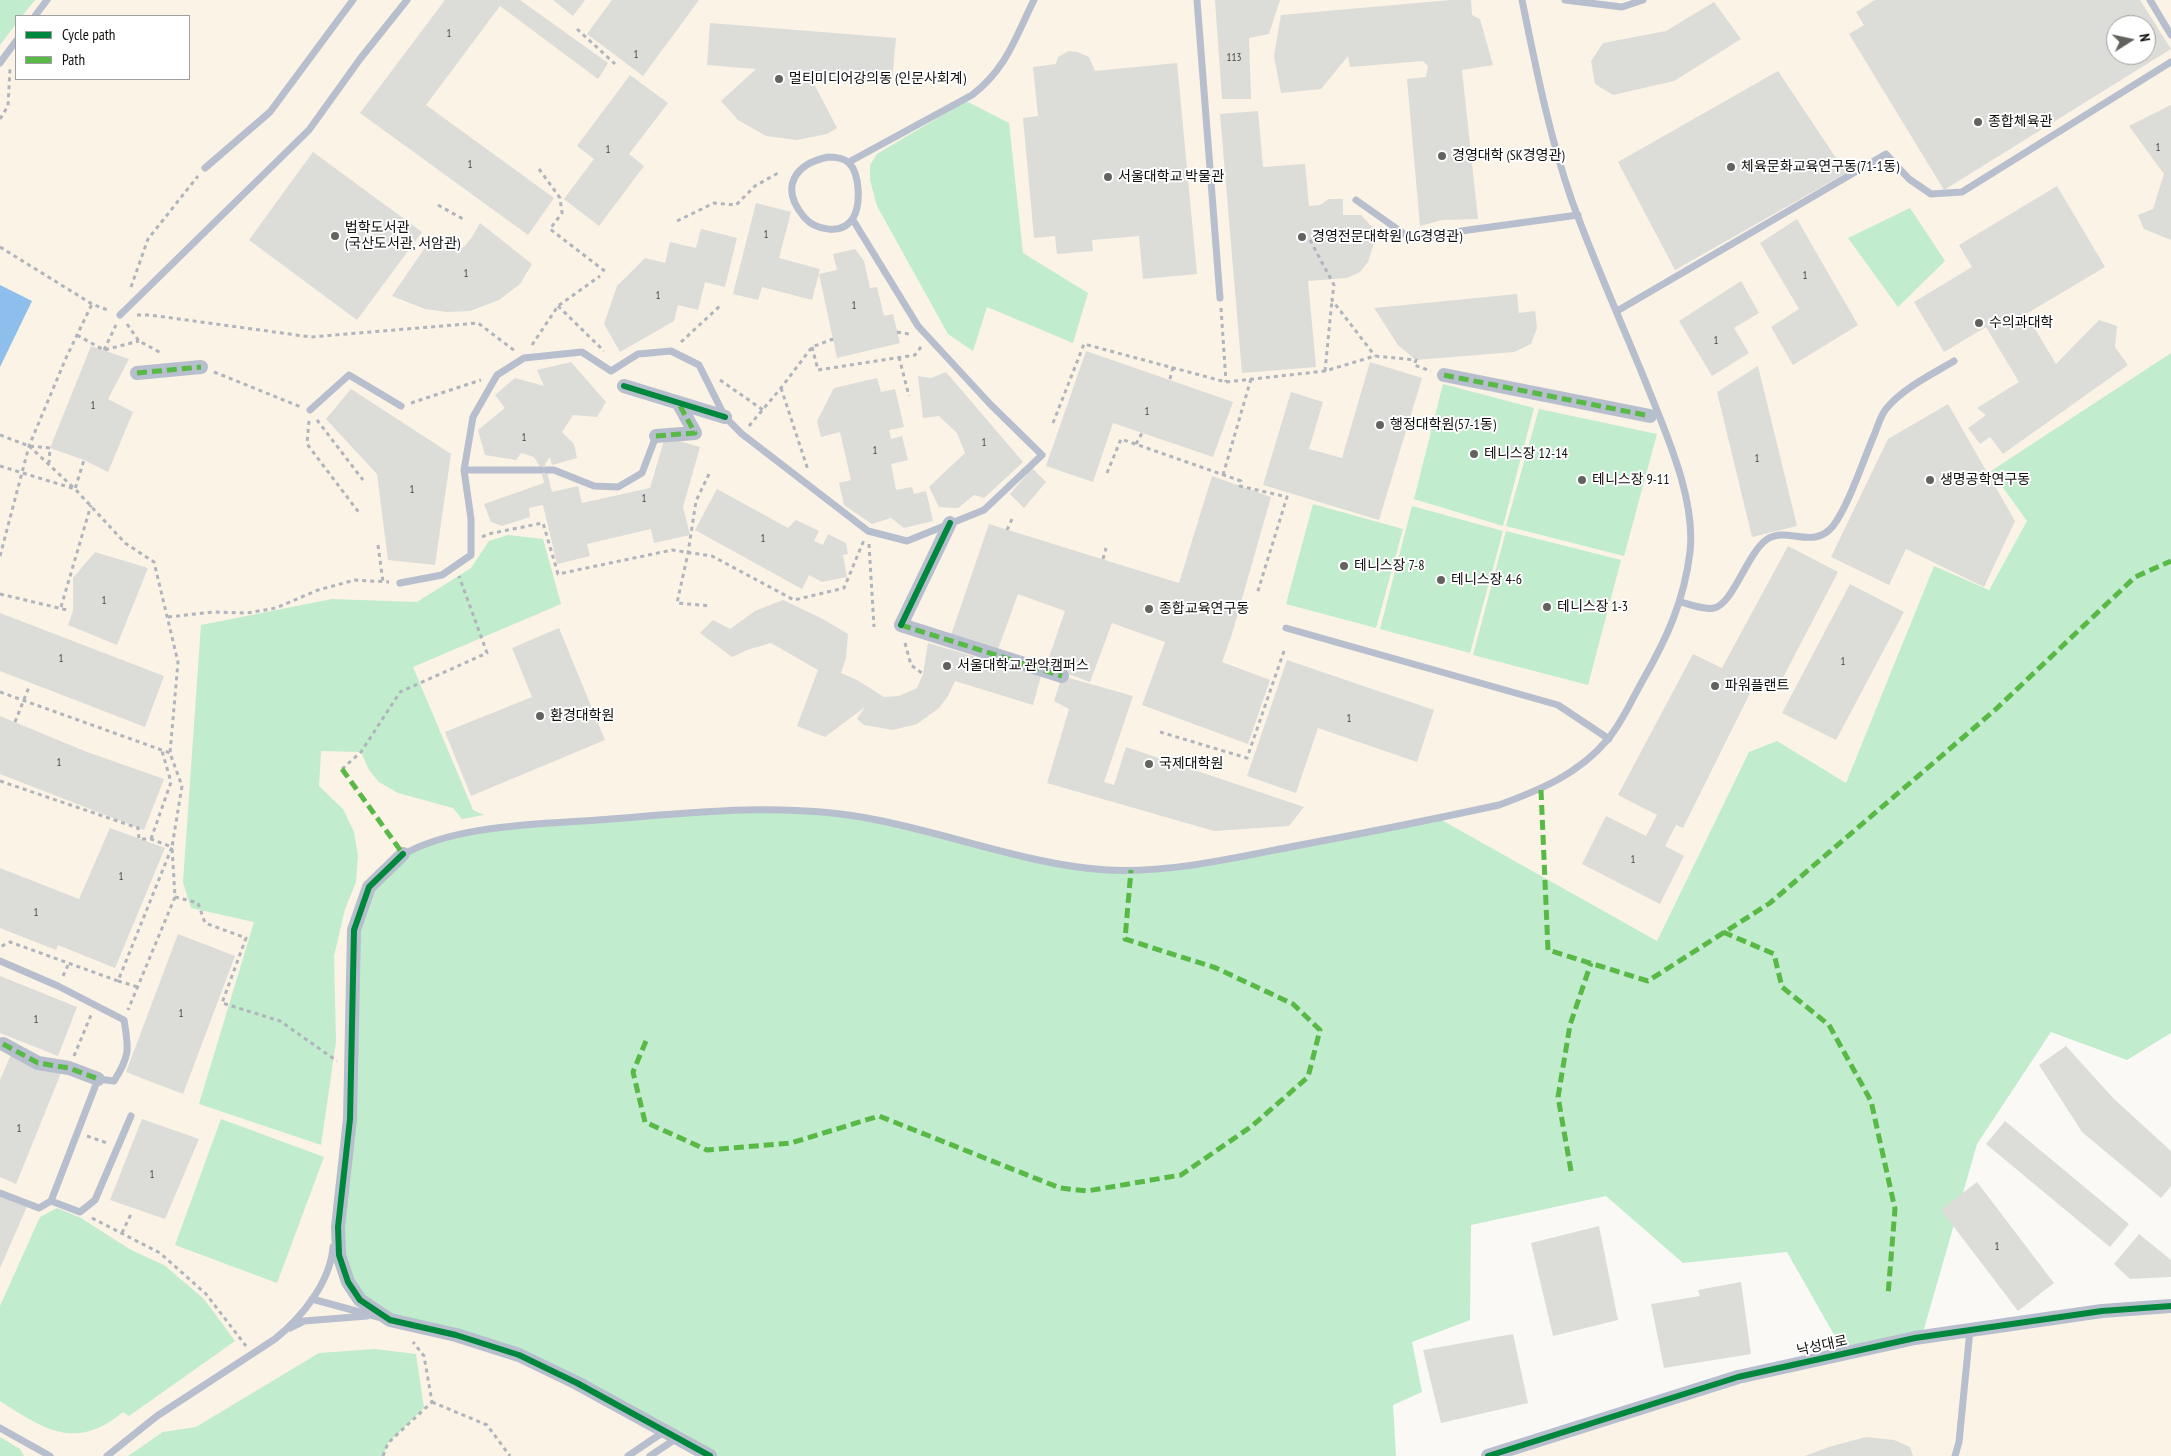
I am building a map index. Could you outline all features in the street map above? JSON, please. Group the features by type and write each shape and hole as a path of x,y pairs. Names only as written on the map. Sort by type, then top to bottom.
{"street":[{"path":"137,373 201,367"},
{"path":"1444,375 1650,416"},
{"path":"624,386 725,417"},
{"path":"656,436 695,432 679,404"},
{"path":"950,523 901,625 1062,676"},
{"path":"4,1044 38,1063 69,1068 98,1079"},
{"path":"339,1204 339,1255 348,1282 354,1292 368,1307 395,1322"},
{"path":"1738,1377 1915,1338"},
{"path":"577,1383 646,1420"},
{"path":"671,1434 710,1456"}],"lane":[{"path":"36,15 47,0"},
{"path":"205,168 270,112 354,0"},
{"path":"120,315 309,130 360,59 407,0"},
{"path":"849,162 972,95 988,83 1001,67 1034,0"},
{"path":"1197,0 1220,298"},
{"path":"285,1331 312,1299 332,1262 350,1119 354,930 369,887 403,854 446,838 502,827 773,809 822,811 877,820 1060,864 1106,870 1149,871 1210,863 1499,805 1542,790 1576,770 1608,739 1661,649 1681,602 1690,550 1688,505 1672,447 1578,216 1554,144 1541,94 1522,0"},
{"path":"1565,0 1587,1 1622,7 1643,0"},
{"path":"2150,0 2171,35"},
{"path":"0,63 15,42"},
{"path":"1616,310 1886,154 1909,179 1931,194 1962,192 2171,62"},
{"path":"828,156 838,157 849,162 856,173 857,186 856,211 853,220 835,229 816,227 800,212 792,193 793,182 798,172 804,165 813,160 828,156"},
{"path":"1356,200 1410,238 1578,216"},
{"path":"400,583 442,575 471,555 471,519 464,470 472,417 497,375 524,358 582,352 611,372 638,354 671,351 699,365 725,417 742,434 868,530 906,541 984,510 1042,455 990,404 918,326 853,220"},
{"path":"1681,602 1694,606 1715,608 1726,601 1756,548 1769,538 1787,535 1808,538 1819,536 1832,526 1842,510 1885,410 1902,394 1954,361"},
{"path":"310,410 349,375 400,406"},
{"path":"464,470 554,470 594,486 618,487 642,473 656,436"},
{"path":"1286,628 1558,705 1608,739"},
{"path":"0,961 58,986 124,1020 129,1049 123,1068 114,1081 98,1079 51,1201 39,1208 0,1194"},
{"path":"51,1201 80,1212 95,1200 131,1116"},
{"path":"312,1299 395,1322"},
{"path":"1915,1338 2102,1311 2171,1306"},
{"path":"107,1456 157,1416 252,1355 285,1331 304,1321 367,1316 456,1335 520,1355 577,1383"},
{"path":"1955,1456 1959,1442 1970,1330"},
{"path":"1488,1456 1738,1377"},
{"path":"646,1420 671,1434"},
{"path":"0,1428 50,1456"},
{"path":"628,1456 671,1434"},
{"path":"650,1456 671,1434"}],"path":[{"path":"577,28 615,64"},
{"path":"0,120 8,106 11,48"},
{"path":"130,290 148,239 205,168"},
{"path":"539,170 560,198 562,213 550,229 606,272"},
{"path":"677,221 714,203 736,205 755,186 778,173"},
{"path":"438,205 463,219"},
{"path":"1310,240 1334,285 1325,371"},
{"path":"1,249 92,304 120,315 150,315 311,336 478,323 524,358 558,306 600,276"},
{"path":"1220,298 1226,382"},
{"path":"1332,300 1375,356"},
{"path":"0,556 29,446 92,304"},
{"path":"671,351 721,305"},
{"path":"558,306 620,365"},
{"path":"120,315 139,341 169,356"},
{"path":"104,350 120,315"},
{"path":"77,335 104,350 139,341"},
{"path":"812,347 818,370 916,355 928,338"},
{"path":"742,434 781,388 812,347 832,339"},
{"path":"1053,423 1084,344 1226,382 1325,371 1375,356 1416,360 1414,365 1444,375"},
{"path":"899,357 909,396"},
{"path":"699,365 763,410"},
{"path":"201,367 310,410 363,480"},
{"path":"1170,379 1174,367"},
{"path":"400,406 497,375"},
{"path":"1222,475 1250,379"},
{"path":"781,388 801,446"},
{"path":"310,410 307,444 360,514"},
{"path":"1136,444 1142,433"},
{"path":"0,435 29,446 50,448 48,463"},
{"path":"1107,473 1121,439 1241,481 1240,486 1287,497 1256,594"},
{"path":"29,446 91,504 125,543 154,562 178,662 170,753 182,786 172,846 118,981"},
{"path":"76,489 84,460"},
{"path":"0,466 76,489"},
{"path":"709,474 696,501 688,553 677,602 711,606"},
{"path":"61,607 91,504"},
{"path":"1007,530 1012,518"},
{"path":"471,545 488,534 543,523 558,574 672,550 712,556 794,600 844,588 868,530"},
{"path":"868,530 874,627"},
{"path":"378,545 383,582"},
{"path":"1103,560 1106,548"},
{"path":"168,617 213,612 248,613 276,608 318,590 355,580 400,583"},
{"path":"342,769 361,752 400,692 487,653 464,589"},
{"path":"0,594 61,607 66,610"},
{"path":"901,625 911,665 923,674"},
{"path":"1160,732 1247,758 1284,651"},
{"path":"15,722 29,687"},
{"path":"0,692 170,753"},
{"path":"151,838 171,782 162,750"},
{"path":"0,781 138,828 139,838 151,838 172,846"},
{"path":"124,1020 175,897 172,846"},
{"path":"175,897 198,903 205,923 246,938 222,1003 280,1021 352,1071"},
{"path":"0,947 10,942 138,987"},
{"path":"69,1068 95,1006"},
{"path":"77,1133 118,1147"},
{"path":"80,1212 160,1253 206,1294 252,1355"},
{"path":"122,1233 131,1214"},
{"path":"395,1322 424,1356 432,1402"},
{"path":"383,1456 388,1443 432,1402"},
{"path":"432,1402 487,1424 510,1456"}],"shaded area":[{"name":"서울대학교 관악캠퍼스","path":"0,0 2171,0 2171,353 1992,471 2027,521 1988,590 1934,566 1846,783 1777,741 1749,752 1657,941 1438,818 519,1355 710,1456 0,1456"},
{"path":"2171,1306 2171,1456 1488,1456 1738,1377 1915,1338"}],"green space":[{"path":"0,0 35,0 23,15 15,15 15,25 0,45"},
{"path":"966,101 1009,123 1023,253 1088,293 1073,343 987,307 973,351 948,334 877,206 870,180 870,165 877,154"},
{"path":"1910,208 1945,261 1898,307 1848,238"},
{"path":"2171,353 2171,1033 2127,1060 2051,1032 1977,1144 1924,1329 1915,1338 1845,1354 1787,1252 1683,1263 1606,1196 1471,1225 1470,1320 1412,1342 1422,1392 1393,1405 1396,1456 710,1456 577,1383 368,1307 343,1268 352,979 369,887 403,854 446,838 502,827 721,811 823,811 1060,864 1149,871 1438,818 1657,941 1749,752 1777,741 1846,783 1934,566 1989,590 2027,521 1991,471"},
{"name":"테니스장 12-14","path":"1443,384 1534,408 1503,526 1414,499"},
{"name":"테니스장 9-11","path":"1539,409 1657,434 1624,556 1506,526"},
{"name":"테니스장 7-8","path":"1313,504 1403,529 1376,628 1286,604"},
{"name":"테니스장 4-6","path":"1412,506 1503,531 1470,653 1380,629"},
{"name":"테니스장 1-3","path":"1506,531 1621,560 1588,685 1473,655"},
{"path":"508,535 543,539 561,604 413,667 473,810 484,815 462,819 453,808 398,793 379,782 369,770 361,752 321,751 319,786 343,809 354,832 358,856 356,882 345,909 334,956 336,1042 321,1145 199,1104 254,922 191,908 183,882 201,625 332,599 417,602 471,568 489,541"},
{"path":"221,1119 324,1157 277,1283 175,1245"},
{"path":"57,1208 81,1218 131,1250 164,1265 204,1299 235,1341 129,1416 123,1412 106,1424 90,1431 75,1433 46,1428 0,1401 0,1306 40,1217"},
{"path":"375,1349 416,1354 424,1408 388,1443 383,1456 128,1456 163,1432 196,1427 319,1353"},
{"path":"0,1437 20,1449 24,1456 0,1456"}],"water":[{"path":"0,285 32,301 0,367"}],"building":[{"path":"445,0 520,0 608,63 598,79 500,6 426,105 554,198 528,235 360,113"},
{"path":"553,0 585,0 573,16"},
{"path":"612,0 699,0 643,76 587,34"},
{"path":"1215,0 1280,0 1269,34 1249,38 1251,99 1222,99"},
{"name":"경영대학 (SK경영관)","path":"1451,0 1471,0 1472,15 1480,19 1493,65 1462,70 1478,219 1442,220 1420,226 1407,79 1426,77 1428,66 1423,61 1350,67 1348,56 1321,89 1281,93 1274,56 1281,15"},
{"name":"종합체육관","path":"1875,0 2140,0 2149,15 2106,15 2106,65 2145,65 1944,190 1849,34 1864,25 1856,12"},
{"path":"1714,2 1741,39 1674,81 1613,95 1595,84 1591,61 1603,43 1666,31"},
{"name":"멀티미디어강의동 (인문사회계)","path":"710,23 896,38 892,82 810,76 837,128 827,134 797,140 766,136 738,120 721,101 756,69 707,65"},
{"name":"종합체육관","path":"2156,25 2171,49 2156,58"},
{"name":"서울대학교 박물관","path":"1069,51 1089,57 1095,71 1177,63 1197,274 1143,279 1139,236 1092,240 1093,251 1057,254 1055,236 1034,238 1023,118 1038,116 1033,67 1056,64 1058,57"},
{"name":"체육문화교육연구동(71-1동)","path":"1778,71 1846,173 1675,270 1618,162"},
{"path":"630,75 668,103 629,154 644,166 599,226 564,199 594,159 577,146"},
{"path":"2171,105 2171,240 2144,229 2138,215 2153,209 2164,174 2129,126"},
{"name":"경영전문대학원 (LG경영관)","path":"1258,111 1263,167 1305,164 1309,206 1320,205 1329,199 1343,199 1343,215 1361,215 1373,228 1373,246 1368,262 1360,272 1347,278 1308,281 1316,367 1242,373 1220,114"},
{"name":"법학도서관 (국산도서관, 서암관)","path":"313,152 422,232 357,320 249,240"},
{"name":"수의과대학","path":"2057,186 2105,267 2026,314 2056,364 2099,320 2117,326 2115,347 2128,365 2003,454 1990,437 1980,444 1968,428 1986,415 1977,408 2019,382 1986,327 1944,352 1914,302 1972,267 1959,245"},
{"path":"756,203 791,212 779,258 820,269 812,300 762,287 758,300 733,294"},
{"path":"1797,219 1858,325 1793,365 1771,327 1799,309 1760,243"},
{"path":"480,223 532,264 520,284 499,300 470,311 447,312 425,309 392,296 428,243 442,249 453,250 464,247"},
{"path":"701,229 737,238 725,287 705,282 698,310 678,305 674,321 620,352 604,324 617,286 645,258 665,263 670,242 696,248"},
{"path":"855,249 864,261 870,288 877,287 884,316 893,314 900,343 837,358 819,274 837,270 833,254"},
{"path":"1741,281 1759,313 1734,328 1749,353 1712,376 1679,321"},
{"path":"1517,294 1519,313 1535,311 1537,328 1531,344 1514,352 1416,360 1398,345 1374,308"},
{"path":"91,346 129,359 108,399 133,412 108,472 84,460 50,448"},
{"path":"1086,351 1233,402 1213,457 1113,423 1093,482 1046,466"},
{"path":"571,362 606,402 597,417 573,415 562,432 574,444 577,458 552,465 550,457 545,464 552,492 578,486 582,503 650,488 665,437 700,447 683,507 690,535 654,543 651,529 587,544 590,556 557,564 543,505 529,508 530,517 502,526 491,522 484,504 544,483 540,467 534,457 521,453 516,460 485,455 478,430 505,408 495,395 515,378 544,386 537,370"},
{"name":"행정대학원(57-1동)","path":"1370,362 1422,378 1379,520 1263,485 1291,392 1323,402 1309,449 1342,458"},
{"path":"1758,366 1797,526 1752,537 1717,392"},
{"path":"946,372 1023,462 984,498 974,495 958,508 939,507 929,487 965,453 957,433 939,416 923,418 918,376 931,378"},
{"path":"877,378 881,392 895,389 904,427 889,430 891,439 902,436 908,460 891,464 896,490 912,487 914,494 926,491 933,521 904,528 891,518 872,524 844,505 839,483 851,480 840,432 821,437 817,421 834,388"},
{"path":"351,389 451,454 435,565 388,560 377,474 326,419"},
{"name":"생명공학연구동","path":"1948,404 2015,521 1984,587 1906,549 1889,585 1831,557 1888,439"},
{"path":"1032,468 1046,482 1024,508 1010,494"},
{"name":"종합교육연구동","path":"1212,476 1271,497 1232,634 1222,662 1270,680 1248,744 1142,705 1165,642 1112,623 1090,682 1046,666 1065,611 1018,594 997,652 951,635 989,524 1179,583"},
{"path":"717,489 788,528 796,520 819,531 814,541 823,545 828,534 846,543 848,554 843,555 847,577 822,582 809,575 802,589 695,530"},
{"name":"파워플랜트","path":"1788,546 1838,572 1776,691 1756,681 1683,828 1676,825 1665,846 1684,856 1660,904 1582,864 1606,816 1646,836 1657,815 1618,795 1693,654 1722,668"},
{"path":"95,552 148,568 117,645 68,625 73,611 73,578"},
{"path":"1850,584 1904,612 1836,740 1782,713"},
{"path":"783,600 821,618 848,634 846,658 841,673 857,680 884,697 899,696 917,688 923,674 928,643 1041,676 1033,705 955,681 948,696 939,708 917,724 893,730 864,725 857,719 865,707 825,737 797,726 818,670 771,643 747,650 732,657 700,633 713,620 730,629 755,611"},
{"path":"0,613 164,676 145,727 0,671"},
{"name":"환경대학원","path":"559,628 605,740 471,796 445,732 532,697 512,648"},
{"path":"1287,660 1434,710 1417,762 1318,728 1296,793 1247,776"},
{"name":"국제대학원","path":"1062,676 1133,696 1104,782 1114,785 1126,747 1304,807 1289,826 1214,831 1047,783 1069,709 1054,701"},
{"path":"0,716 87,752 164,779 144,830 0,774"},
{"path":"110,828 165,848 115,968 58,945 56,950 0,928 0,868 79,899"},
{"path":"178,934 235,956 183,1094 126,1072"},
{"path":"0,976 77,1007 58,1056 0,1033"},
{"path":"2066,1046 2114,1099 2171,1151 2171,1186 2161,1198 2082,1132 2039,1065"},
{"path":"12,1052 61,1073 16,1184 0,1177 0,1080"},
{"path":"142,1119 199,1139 165,1219 110,1200"},
{"path":"2005,1121 2129,1224 2110,1247 1986,1144"},
{"path":"1977,1182 2054,1283 2018,1311 1941,1210"},
{"path":"0,1193 28,1204 0,1268"},
{"path":"1599,1226 1618,1320 1553,1336 1531,1243"},
{"path":"2139,1234 2171,1260 2171,1277 2130,1279 2114,1264"},
{"path":"1741,1282 1751,1354 1664,1368 1651,1304 1700,1296 1698,1290"},
{"path":"1513,1334 1528,1403 1441,1423 1423,1350"},
{"path":"1866,1437 1894,1440 1910,1447 1913,1456 1805,1456 1829,1447"}],"marked path":[{"path":"137,373 201,367"},
{"path":"1444,375 1650,416"},
{"path":"656,436 695,433 679,404"},
{"path":"1541,790 1548,950 1648,981 1770,903 1995,710 2135,577 2171,561"},
{"path":"901,625 1062,676"},
{"path":"342,769 403,854"},
{"path":"646,1041 633,1072 645,1122 707,1150 791,1143 879,1116 1060,1188 1087,1191 1181,1175 1252,1126 1308,1077 1320,1030 1293,1004 1216,968 1125,939 1131,870"},
{"path":"1723,932 1774,954 1782,987 1829,1025 1871,1101 1895,1209 1888,1295"},
{"path":"1571,1171 1558,1097 1570,1025 1591,963"},
{"path":"3,1044 38,1063 69,1068 98,1079"}],"cycle path":[{"path":"624,386 725,417"},
{"path":"901,625 950,523"},
{"path":"403,854 369,887 354,930 350,1119 338,1227 339,1255 348,1282 360,1300 390,1320 456,1335 519,1355 577,1383 710,1456"},
{"name":"낙성대로","path":"1488,1456 1738,1377 1915,1338 2102,1311 2171,1306"}],"place":[{"name":"멀티미디어강의동 (인문사회계)","path":"779,79"},
{"name":"종합체육관","path":"1978,122"},
{"name":"경영대학 (SK경영관)","path":"1442,156"},
{"name":"체육문화교육연구동(71-1동)","path":"1731,167"},
{"name":"서울대학교 박물관","path":"1108,177"},
{"name":"법학도서관 (국산도서관, 서암관)","path":"335,236"},
{"name":"경영전문대학원 (LG경영관)","path":"1302,237"},
{"name":"수의과대학","path":"1979,323"},
{"name":"행정대학원(57-1동)","path":"1380,425"},
{"name":"테니스장 12-14","path":"1474,454"},
{"name":"테니스장 9-11","path":"1582,480"},
{"name":"생명공학연구동","path":"1930,480"},
{"name":"테니스장 7-8","path":"1344,566"},
{"name":"테니스장 4-6","path":"1441,580"},
{"name":"테니스장 1-3","path":"1547,607"},
{"name":"종합교육연구동","path":"1149,609"},
{"name":"서울대학교 관악캠퍼스","path":"947,666"},
{"name":"파워플랜트","path":"1715,686"},
{"name":"환경대학원","path":"540,716"},
{"name":"국제대학원","path":"1149,764"}]}
